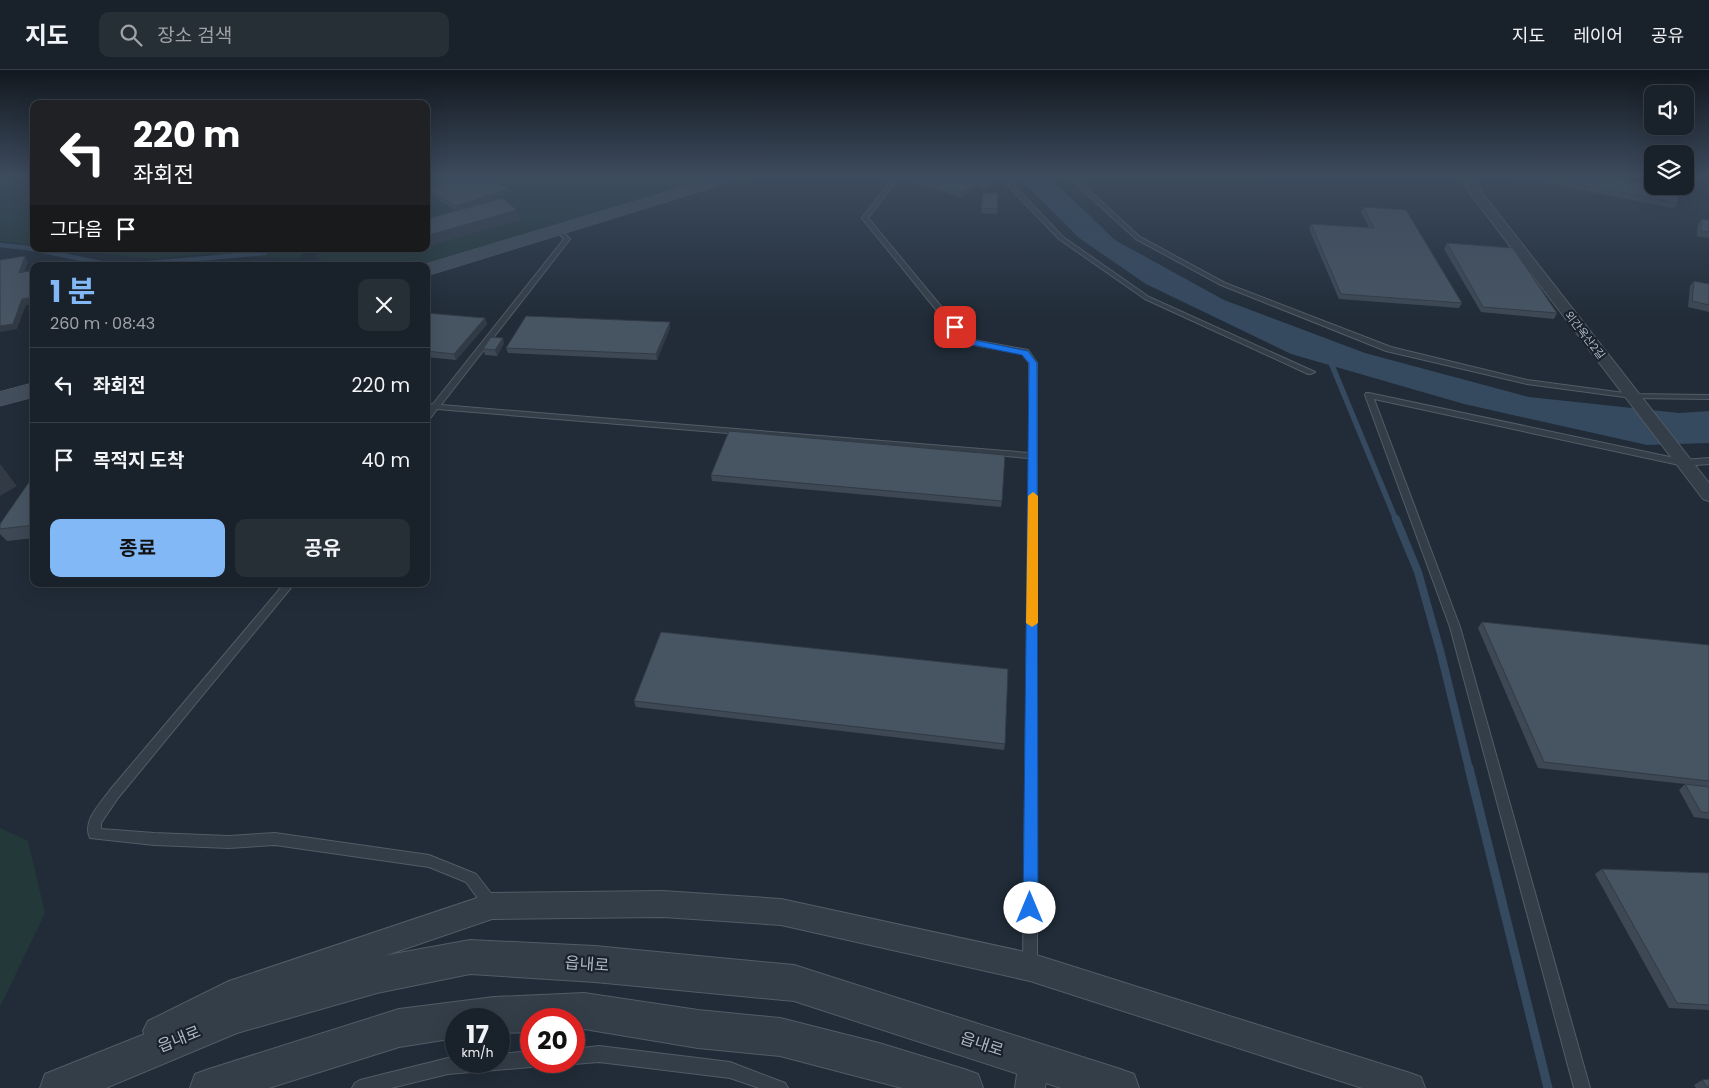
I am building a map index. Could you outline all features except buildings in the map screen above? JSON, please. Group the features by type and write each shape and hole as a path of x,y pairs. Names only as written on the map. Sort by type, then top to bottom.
{"main road":[{"path":"430,269 580,223"},
{"path":"0,399 30,391"}],"street":[{"name":"외간옥산2길","path":"1499,223 1709,495"},
{"path":"44,1088 229,995 492,906 663,904 781,912 1030,967 1410,1088"},
{"name":"읍내로","path":"60,1088 237,1015 376,975 470,957 595,964 794,984 1032,1074 1120,1088"},
{"path":"510,1014 584,1012 698,1029 780,1037 879,1062 964,1088"},
{"path":"209,1088 399,1028 445,1022"}],"lane":[{"path":"869,223 966,341 1025,352 1033,363 1030,967"},
{"path":"1046,223 1061,238 1147,298 1311,372"},
{"path":"1121,223 1138,238 1223,284 1389,349 1527,382 1632,396 1709,398"},
{"path":"431,406 567,239 558,229"},
{"path":"1582,1088 1455,627 1369,395 1684,463 1709,461"},
{"path":"431,406 1034,456"},
{"path":"286,587 114,794 95,822 95,834 229,842 275,839 428,860 470,878 492,906"},
{"path":"585,1055 599,1054 730,1070 780,1088"},
{"path":"360,1088 448,1066 520,1061"}],"green space":[{"path":"0,223 30,223 30,245 0,241"},
{"path":"430,223 560,223 430,262 323,262 315,256 320,252 430,252"},
{"path":"92,252 306,252 297,259 209,254 151,259"},
{"path":"0,828 28,841 45,913 0,1007"}],"water":[{"path":"1064,223 1097,223 1115,240 1224,300 1365,353 1529,397 1679,413 1709,411 1709,443 1647,445 1464,404 1291,354 1146,284 1079,238"}],"waterway":[{"path":"0,245 30,248"},
{"path":"47,252 96,262"},
{"path":"161,262 265,253"},
{"path":"1329,358 1396,520"},
{"path":"1396,519 1418,572 1441,654 1469,769"},
{"path":"1469,768 1548,1088"}],"slow traffic":[{"path":"1032,623 1033,496"}],"route":[{"path":"955,327 966,341 1025,352 1033,363 1034,456 1030,908"}]}
